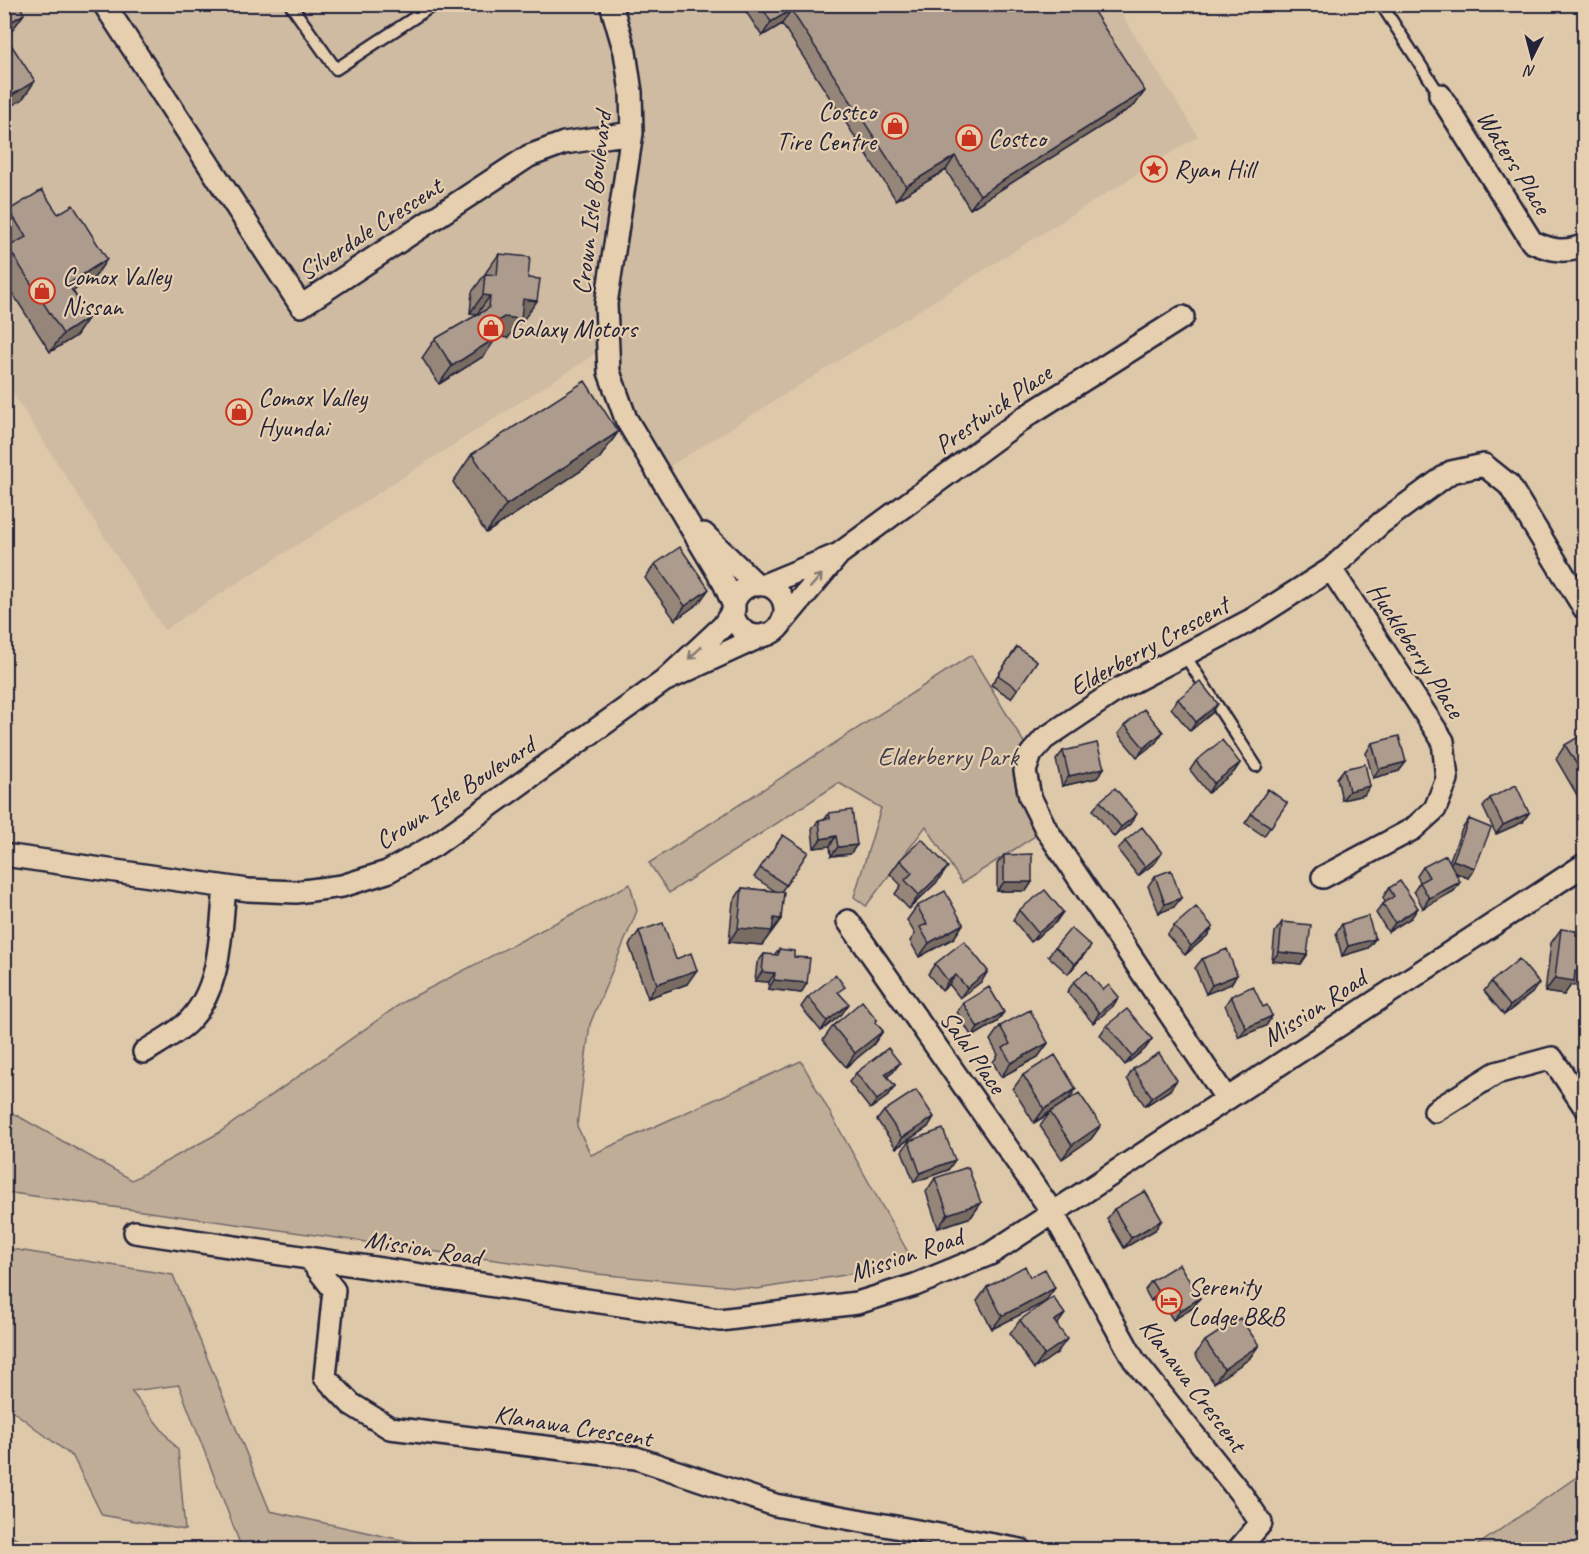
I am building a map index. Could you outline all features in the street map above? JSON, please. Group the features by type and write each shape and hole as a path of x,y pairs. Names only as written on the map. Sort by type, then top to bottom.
{"street":[{"name":"Silverdale Crescent","path":"104,4 301,306 529,156 564,143 632,133"},
{"name":"Crown Isle Boulevard","path":"4,855 225,888 296,892 342,886 387,872 435,845 664,681 723,626 734,607 724,583 626,419 609,372 606,304 632,133 632,92 625,52 611,4"},
{"name":"Waters Place","path":"1440,95 1532,242 1550,250 1574,250 1584,245"},
{"name":"Prestwick Place","path":"772,631 839,554 1028,415 1183,317"},
{"name":"Elderberry Crescent","path":"1226,1098 1046,830 1030,796 1024,771 1031,754 1044,739 1117,690 1251,620 1331,569 1381,523 1451,472 1484,465 1509,485 1584,608"},
{"name":"Crown Isle Boulevard","path":"664,681 772,631 784,619 784,602 779,594 761,585 718,549 676,502"},
{"name":"Prestwick Place","path":"734,607 742,591 839,554"},
{"name":"Huckleberry Place","path":"1323,877 1413,829 1435,809 1447,779 1443,741 1331,569"},
{"path":"734,607 735,620 744,631 772,631"},
{"name":"Mission Road","path":"135,1232 720,1320 857,1303 915,1285 990,1254 1584,865"},
{"path":"144,1052 186,1023 209,993 219,950 225,888"},
{"name":"Salal Place","path":"848,921 1053,1214"},
{"path":"1435,1111 1496,1073 1552,1058 1584,1106"},
{"name":"Klanawa Crescent","path":"1053,1214 1134,1360 1242,1495 1261,1523 1238,1550"},
{"name":"Klanawa Crescent","path":"309,1258 334,1290 325,1377 351,1404 390,1428 636,1458 775,1505 1021,1550"}],"lane":[{"path":"290,4 336,69 435,4"},
{"path":"1381,4 1440,95"},
{"path":"1184,654 1256,766"}],"shaded area":[{"path":"5,5 1116,5 1198,136 667,468 635,419 617,370 616,337 586,360 164,630 5,381"},
{"path":"4,1530 23,1543 23,1549 5,1549"}],"green space":[{"name":"Elderberry Park","path":"971,655 1031,754 1046,829 962,883 926,826 866,906 854,897 881,808 839,783 669,893 649,863"},
{"path":"630,884 637,911 590,1024 577,1126 591,1155 801,1061 910,1256 845,1275 757,1289 597,1274 5,1192 5,1111 132,1180 217,1134 403,1002"},
{"path":"5,1248 173,1275 270,1511 443,1549 242,1549 179,1385 131,1391 178,1450 185,1530 102,1515 73,1457 5,1405"},
{"path":"1584,1472 1584,1549 1472,1549"}],"building":[{"path":"4,4 19,4 24,14 4,26"},
{"name":"Costco","path":"760,4 1089,4 1145,91 980,195 955,156 906,186 791,10 771,22"},
{"path":"4,34 35,81 4,100"},
{"path":"42,190 58,214 73,205 107,259 68,284 89,317 63,334 8,247 26,237 9,210"},
{"name":"Galaxy Motors","path":"499,254 530,257 528,278 540,279 537,301 523,299 521,319 504,317 490,326 497,337 452,366 435,339 489,308 490,296 483,295 485,274 497,275"},
{"path":"585,381 618,432 506,505 472,454"},
{"path":"680,547 709,589 685,606 655,564"},
{"path":"1017,647 1037,661 1018,689 998,675"},
{"path":"1200,681 1218,704 1196,722 1178,699"},
{"path":"1144,709 1163,732 1144,748 1125,725"},
{"path":"1583,734 1584,736 1584,776 1565,745"},
{"path":"1399,736 1406,762 1379,769 1372,743"},
{"path":"1222,740 1240,763 1214,783 1196,761"},
{"path":"1097,743 1104,768 1069,776 1063,751"},
{"path":"1365,764 1370,786 1349,791 1344,769"},
{"path":"1516,785 1529,813 1503,825 1490,798"},
{"path":"1115,788 1137,814 1121,827 1100,801"},
{"path":"1268,789 1287,803 1271,827 1251,814"},
{"path":"852,810 857,845 838,847 836,836 821,839 819,820 830,818 829,813"},
{"path":"1469,819 1491,828 1475,868 1453,860"},
{"path":"1142,827 1162,853 1145,867 1125,841"},
{"path":"783,835 808,852 786,885 760,868"},
{"path":"922,839 948,867 919,895 905,880 912,873 900,860"},
{"path":"1032,854 1032,882 1004,882 1004,855"},
{"path":"1446,855 1460,882 1429,898 1420,882 1429,877 1423,867"},
{"path":"1171,870 1181,898 1165,904 1155,876"},
{"path":"1400,881 1418,908 1395,923 1383,904 1394,896 1389,888"},
{"path":"742,888 784,892 781,919 774,918 772,931 738,928"},
{"path":"1045,890 1063,912 1038,933 1019,910"},
{"path":"945,891 963,924 929,943 920,927 927,924 917,906"},
{"path":"1196,907 1213,927 1191,946 1174,926"},
{"path":"1368,916 1375,939 1348,946 1342,924"},
{"path":"1282,922 1311,925 1307,955 1279,952"},
{"path":"663,923 676,959 691,953 697,970 657,984 639,931"},
{"path":"1071,928 1091,946 1075,964 1055,947"},
{"path":"1561,929 1576,931 1576,935 1584,936 1584,972 1575,971 1574,981 1555,978"},
{"path":"964,941 988,971 967,988 956,975 948,981 935,964"},
{"path":"779,949 794,951 794,957 810,958 807,983 774,980 775,973 762,972 764,954 778,955"},
{"path":"1227,949 1237,975 1212,985 1202,959"},
{"path":"1519,959 1539,983 1510,1006 1491,982"},
{"path":"1087,971 1103,990 1109,985 1119,997 1099,1013 1074,982"},
{"path":"836,975 845,987 838,992 849,1004 827,1021 808,997"},
{"path":"1253,986 1263,1007 1267,1005 1272,1016 1246,1028 1231,996"},
{"path":"989,987 1004,1012 978,1028 963,1003"},
{"path":"862,1001 883,1031 855,1053 833,1026"},
{"path":"1127,1009 1152,1039 1132,1056 1107,1025"},
{"path":"1030,1010 1048,1043 1011,1063 1003,1048 1010,1044 1000,1026"},
{"path":"888,1048 900,1063 885,1074 895,1086 877,1100 856,1073"},
{"path":"1159,1053 1177,1080 1152,1097 1133,1069"},
{"path":"1055,1055 1076,1089 1044,1109 1023,1075"},
{"path":"916,1090 934,1117 902,1138 884,1111"},
{"path":"1079,1093 1101,1125 1072,1145 1050,1112"},
{"path":"943,1129 955,1160 920,1173 909,1141"},
{"path":"968,1167 981,1203 948,1214 935,1178"},
{"path":"1145,1191 1162,1220 1131,1238 1114,1209"},
{"path":"1179,1264 1200,1298 1180,1311 1165,1288 1158,1292 1151,1281"},
{"path":"1025,1266 1030,1277 1045,1269 1055,1288 1002,1316 987,1287"},
{"path":"1053,1297 1065,1314 1054,1321 1067,1339 1044,1355 1020,1320"},
{"path":"1240,1318 1259,1345 1224,1369 1205,1341"}],"place":[{"name":"Costco Tire Centre","path":"895,126"},
{"name":"Costco","path":"969,138"},
{"name":"Ryan Hill","path":"1154,169"},
{"name":"Comox Valley Nissan","path":"42,291"},
{"name":"Galaxy Motors","path":"491,328"},
{"name":"Comox Valley Hyundai","path":"239,412"},
{"name":"Serenity Lodge B&B","path":"1169,1301"}]}
